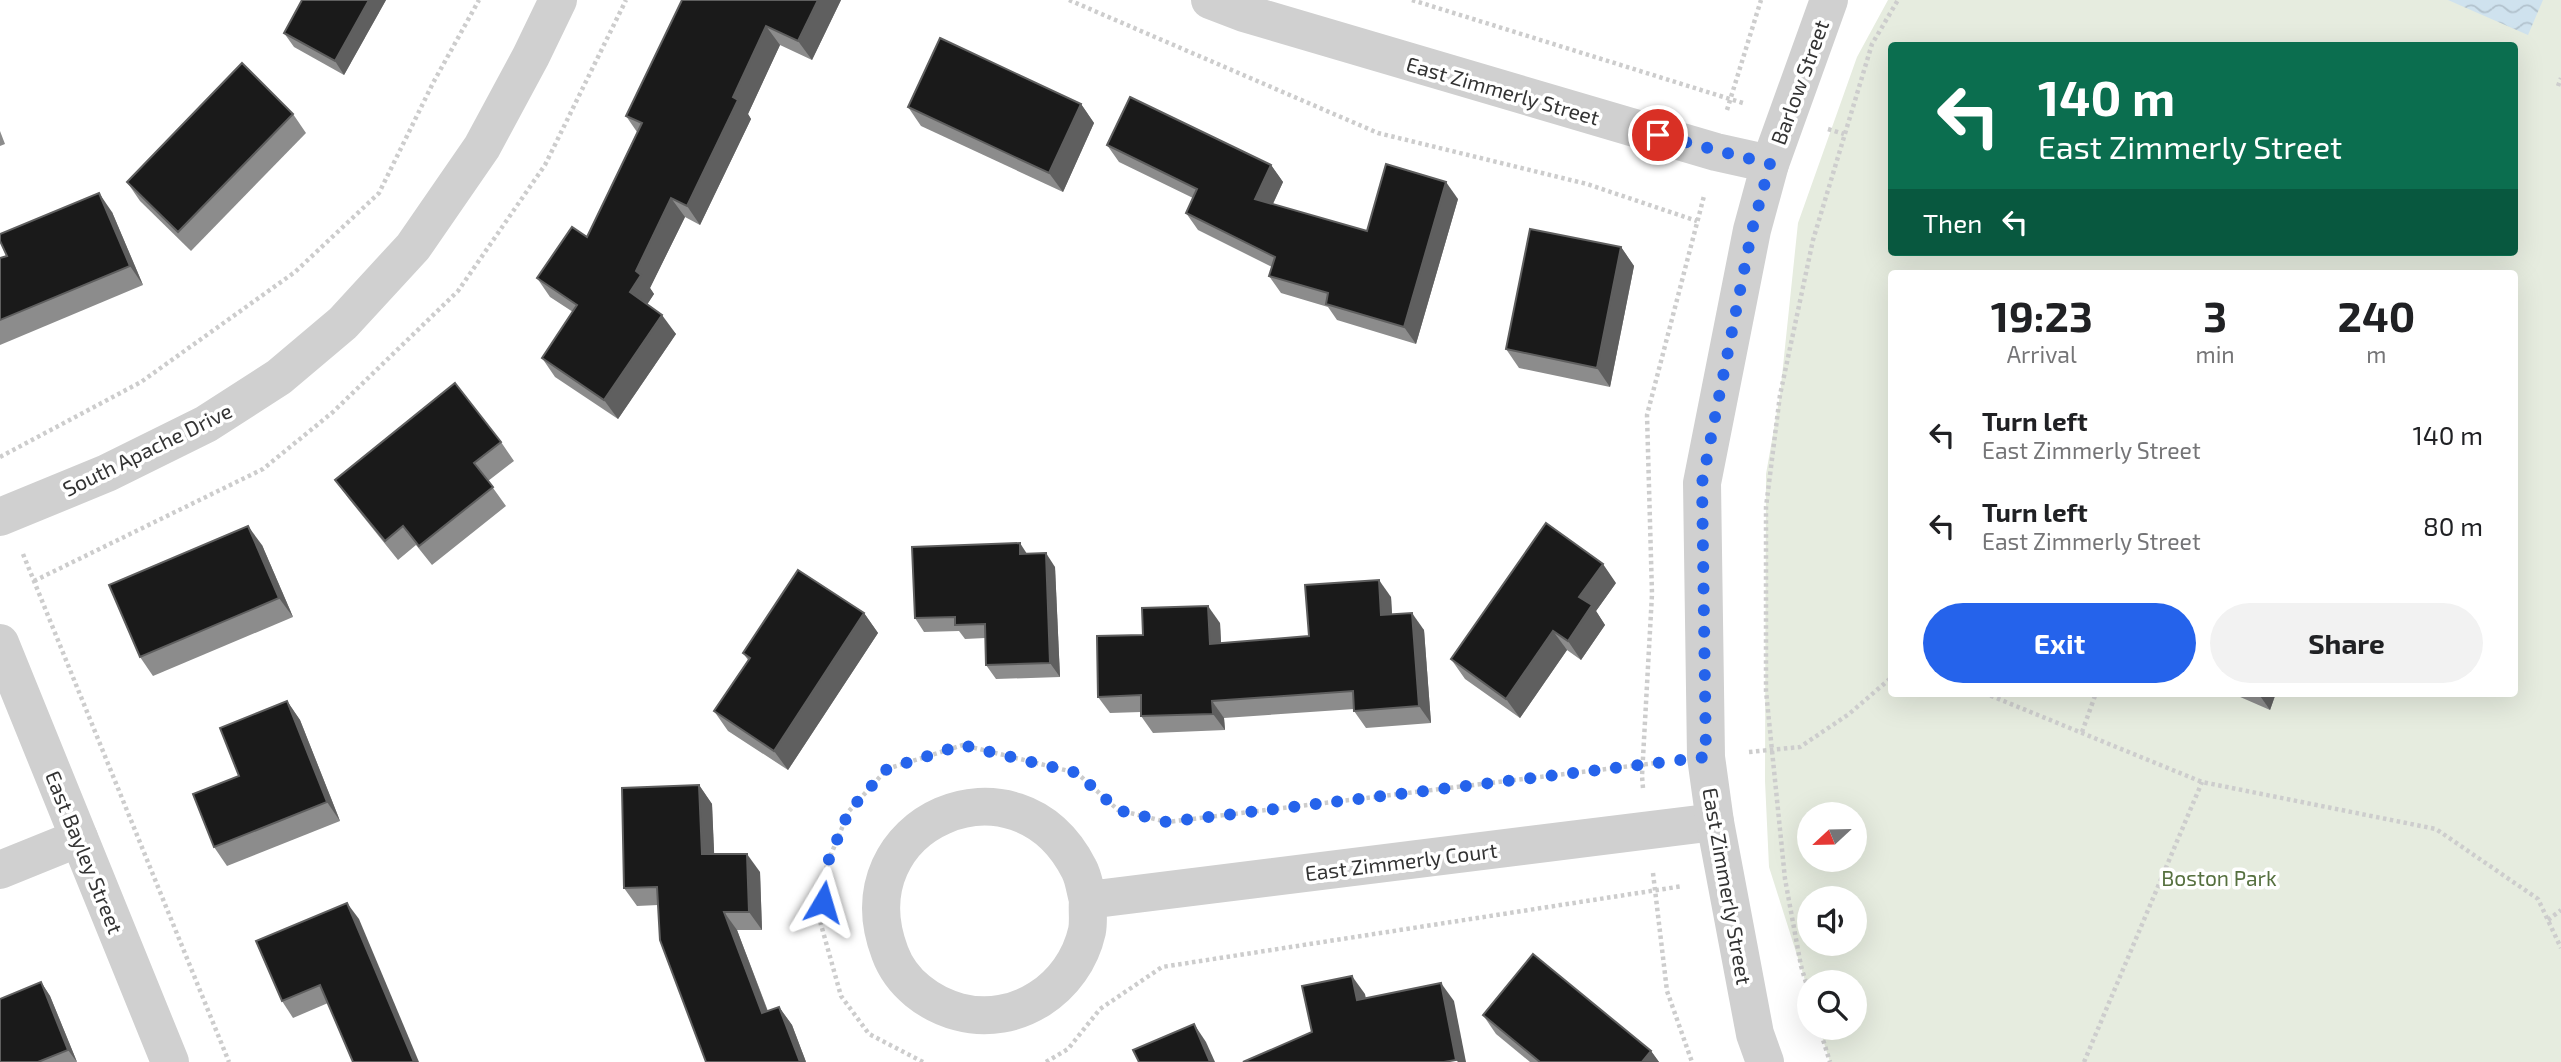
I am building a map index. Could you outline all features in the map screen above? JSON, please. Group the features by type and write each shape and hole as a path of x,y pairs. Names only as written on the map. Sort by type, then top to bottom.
{"street":[{"name":"South Apache Drive","path":"3,515 107,473 206,424 279,377 343,323 413,247 482,147 558,0"},
{"name":"East Zimmerly Street","path":"1210,0 1244,13 1684,143 1770,164 1752,230 1702,483 1706,757 1715,822 1755,1034 1766,1062"},
{"name":"Barlow Street","path":"1770,164 1829,0"},
{"name":"East Bayley Street","path":"0,643 170,1062"},
{"path":"993,806 1027,815 1047,828 1066,847 1081,872 1088,900 1087,930 1076,961 1062,982 1038,1002 1008,1014 974,1016 945,1009 921,996 894,966 881,930 880,897 888,868 909,838 938,816 968,807 993,806"},
{"name":"East Zimmerly Court","path":"1088,900 1715,822"},
{"path":"0,870 79,838"}],"path":[{"path":"0,457 141,382 295,272 379,193 433,83 479,0"},
{"path":"1069,0 1378,133 1587,184 1697,221"},
{"path":"1412,0 1844,134"},
{"path":"1802,970 1784,871 1766,691 1766,507 1780,395 1813,240 1872,44 1898,0"},
{"path":"2557,86 2561,78"},
{"path":"3,515 229,1062"},
{"path":"923,1062 869,1034 841,996 820,921 827,864 849,811 887,769 962,745 1077,773 1118,810 1167,822 1800,747 1849,714 1888,680"},
{"path":"1994,697 2202,782 2436,829 2538,899 2561,948"},
{"path":"2082,732 2095,697"},
{"path":"2084,1062 2202,782"},
{"path":"1046,1062 1068,1049 1100,1009 1162,967 1784,871"},
{"path":"2548,920 2561,909"},
{"path":"1823,1040 1830,1062"}],"green space":[{"name":"Boston Park","path":"1888,0 2561,0 2561,1062 1830,1062 1823,1040 1867,1040 1867,970 1802,970 1797,956 1867,956 1867,886 1797,886 1797,955 1769,867 1765,781 1766,474 1780,395 1798,223 1857,57"}],"water":[{"path":"2448,0 2543,0 2528,35"}],"building":[{"path":"302,0 369,0 335,61 284,33"},
{"path":"682,0 818,0 798,41 766,26 733,97 738,100 687,206 671,198 636,271 641,275 630,292 662,315 604,400 542,358 577,305 537,278 572,227 587,237 642,123 626,116"},
{"path":"940,38 1081,104 1049,173 908,107"},
{"path":"242,63 293,114 178,232 127,182"},
{"path":"1130,97 1271,165 1255,199 1367,231 1386,164 1446,182 1404,327 1326,304 1328,293 1269,276 1275,257 1186,213 1197,189 1107,145"},
{"path":"99,193 130,266 0,320 0,258 7,256 0,241 0,234"},
{"path":"1530,229 1621,247 1597,368 1506,349"},
{"path":"455,383 501,442 474,463 493,487 419,546 403,526 385,541 335,480"},
{"path":"1546,523 1603,564 1579,597 1592,605 1568,641 1553,631 1506,699 1451,659"},
{"path":"248,526 279,598 140,657 109,585"},
{"path":"1020,543 1020,554 1046,553 1050,663 986,665 985,624 955,625 955,617 915,618 912,547"},
{"path":"798,570 864,613 774,751 714,711 750,658 743,653"},
{"path":"1379,580 1381,615 1412,613 1419,706 1354,711 1353,691 1212,701 1213,714 1141,716 1141,695 1098,697 1097,636 1143,635 1142,608 1208,606 1210,644 1309,636 1305,585"},
{"path":"287,701 327,802 214,847 193,794 239,776 220,728"},
{"path":"699,785 702,854 747,854 749,912 724,912 762,1013 779,1007 800,1062 706,1062 660,940 657,887 624,888 622,788"},
{"path":"347,903 414,1062 353,1062 320,985 282,1001 256,941"},
{"path":"1533,954 1651,1051 1642,1062 1540,1062 1483,1015"},
{"path":"1352,976 1357,1000 1441,983 1456,1060 1243,1062 1312,1032 1302,986"},
{"path":"41,982 68,1050 38,1062 0,1062 0,999"},
{"path":"1194,1024 1210,1062 1139,1062 1133,1050"}],"route":[{"path":"823,902 827,864 849,811 887,769 962,745 1077,773 1118,810 1167,822 1706,757 1702,483 1752,230 1770,164 1658,135"}]}
